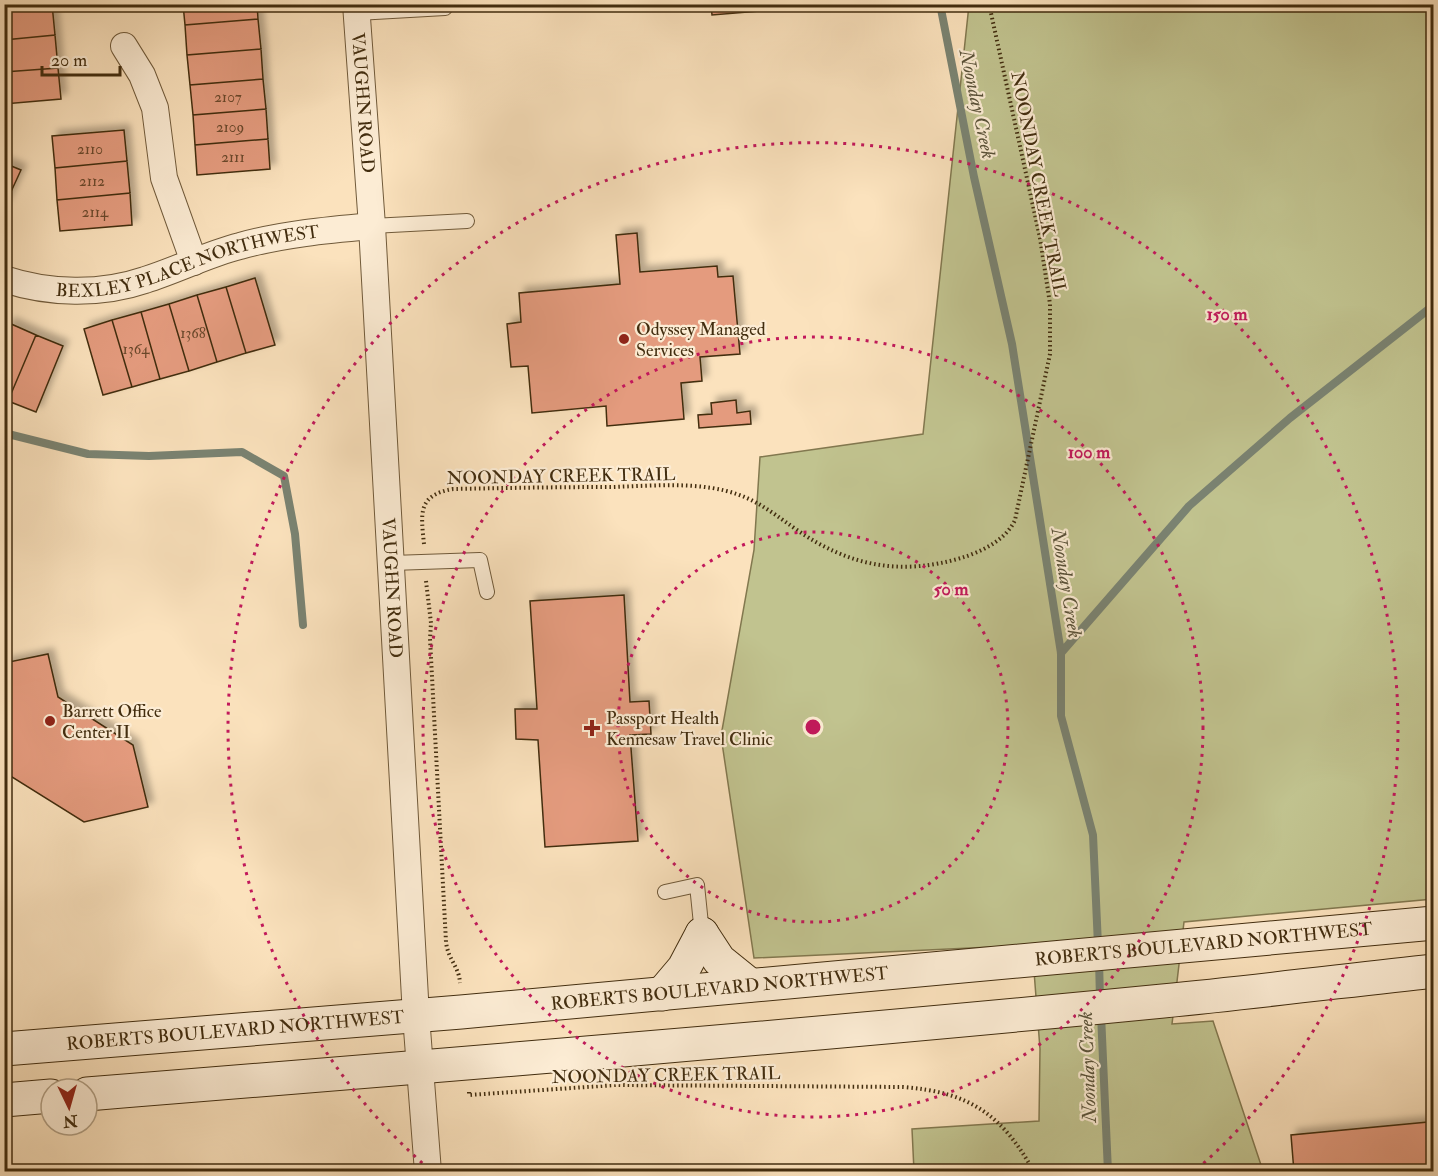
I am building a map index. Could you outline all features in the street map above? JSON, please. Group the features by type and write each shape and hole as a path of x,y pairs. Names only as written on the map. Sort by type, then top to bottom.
{"street":[{"name":"VAUGHN ROAD","path":"356,9 372,226 416,1016 428,1172"},
{"path":"124,46 142,75 155,108 164,178 194,262"},
{"name":"BEXLEY PLACE NORTHWEST","path":"4,279 65,291 103,289 142,281 239,246 317,231 372,226"},
{"name":"ROBERTS BOULEVARD NORTHWEST","path":"4,1049 416,1016 1434,923"},
{"path":"662,994 684,968 702,934 719,960 750,986"},
{"path":"99,1093 1037,1012 1434,971"},
{"path":"4,1100 39,1097"}],"lane":[{"path":"356,9 446,8"},
{"path":"372,226 467,221"},
{"path":"392,563 480,560 487,592"},
{"path":"665,892 697,885 702,934"}],"path":[{"name":"NOONDAY CREEK TRAIL","path":"460,1012 460,973 450,959 446,942 431,623 421,517 423,506 434,494 453,489 656,486 726,490 757,502 817,542 840,554 854,560 897,567 940,564 970,555 1005,534 1016,520 1051,344 1049,287 1040,238 988,4"},
{"name":"NOONDAY CREEK TRAIL","path":"465,1063 469,1095 616,1085 926,1089 949,1094 993,1117 1012,1138 1034,1172"}],"green space":[{"path":"969,5 1433,5 1433,899 1184,922 1172,1024 1213,1021 1263,1171 914,1171 912,1129 1039,1121 1040,1049 1032,945 754,958 721,736 754,550 760,457 923,434"}],"building":[{"path":"52,4 55,35 4,40 4,8"},
{"path":"183,4 257,4 258,19 185,25"},
{"path":"711,4 843,4 712,15"},
{"path":"258,19 261,49 187,55 185,25"},
{"path":"55,35 58,68 4,72 4,40"},
{"path":"261,49 263,79 190,85 187,55"},
{"path":"58,68 61,99 4,104 4,72"},
{"path":"263,79 266,109 193,115 190,85"},
{"path":"266,109 268,139 195,145 193,115"},
{"path":"124,130 127,161 55,168 52,136"},
{"path":"268,139 270,169 197,175 195,145"},
{"path":"127,161 130,193 57,200 55,168"},
{"path":"4,163 21,170 4,207"},
{"path":"130,193 132,225 60,231 57,200"},
{"name":"Odyssey Managed Services","path":"637,233 640,272 717,266 718,277 733,276 740,354 700,357 702,381 681,383 684,419 607,426 606,406 532,413 528,366 511,367 507,324 521,322 519,293 620,284 616,235"},
{"path":"255,278 275,345 246,353 226,287"},
{"path":"226,287 246,353 217,362 197,295"},
{"path":"197,295 217,362 189,371 169,304"},
{"path":"169,304 189,371 160,379 141,312"},
{"path":"141,312 160,379 132,387 112,320"},
{"path":"112,320 132,387 103,395 84,329"},
{"path":"9,323 36,335 8,401 4,399 4,333"},
{"path":"36,335 63,346 36,412 8,401"},
{"path":"736,400 737,413 750,411 751,424 699,428 698,415 712,414 711,403"},
{"name":"Passport Health Kennesaw Travel Clinic","path":"624,595 630,702 649,701 651,734 630,735 638,841 545,847 538,740 516,739 515,709 537,709 530,601"},
{"name":"Barrett Office Center II","path":"48,654 58,697 133,745 148,807 84,822 9,775 4,776 4,663"},
{"path":"1434,1111 1434,1172 1294,1172 1291,1135 1428,1122"}],"waterway":[{"name":"Noonday Creek","path":"940,4 974,177 1012,344 1061,653 1061,716 1093,835 1098,945"},
{"path":"1061,653 1189,506 1290,418 1434,305"},
{"path":"4,433 88,454 149,456 242,452 284,476 295,534 303,625"},
{"name":"Noonday Creek","path":"1099,960 1100,999"},
{"name":"Noonday Creek","path":"1101,1014 1108,1172"}],"place":[{"name":"Odyssey Managed Services","path":"624,339"},
{"name":"Barrett Office Center II","path":"50,721"},
{"name":"Passport Health Kennesaw Travel Clinic","path":"592,728"}]}
